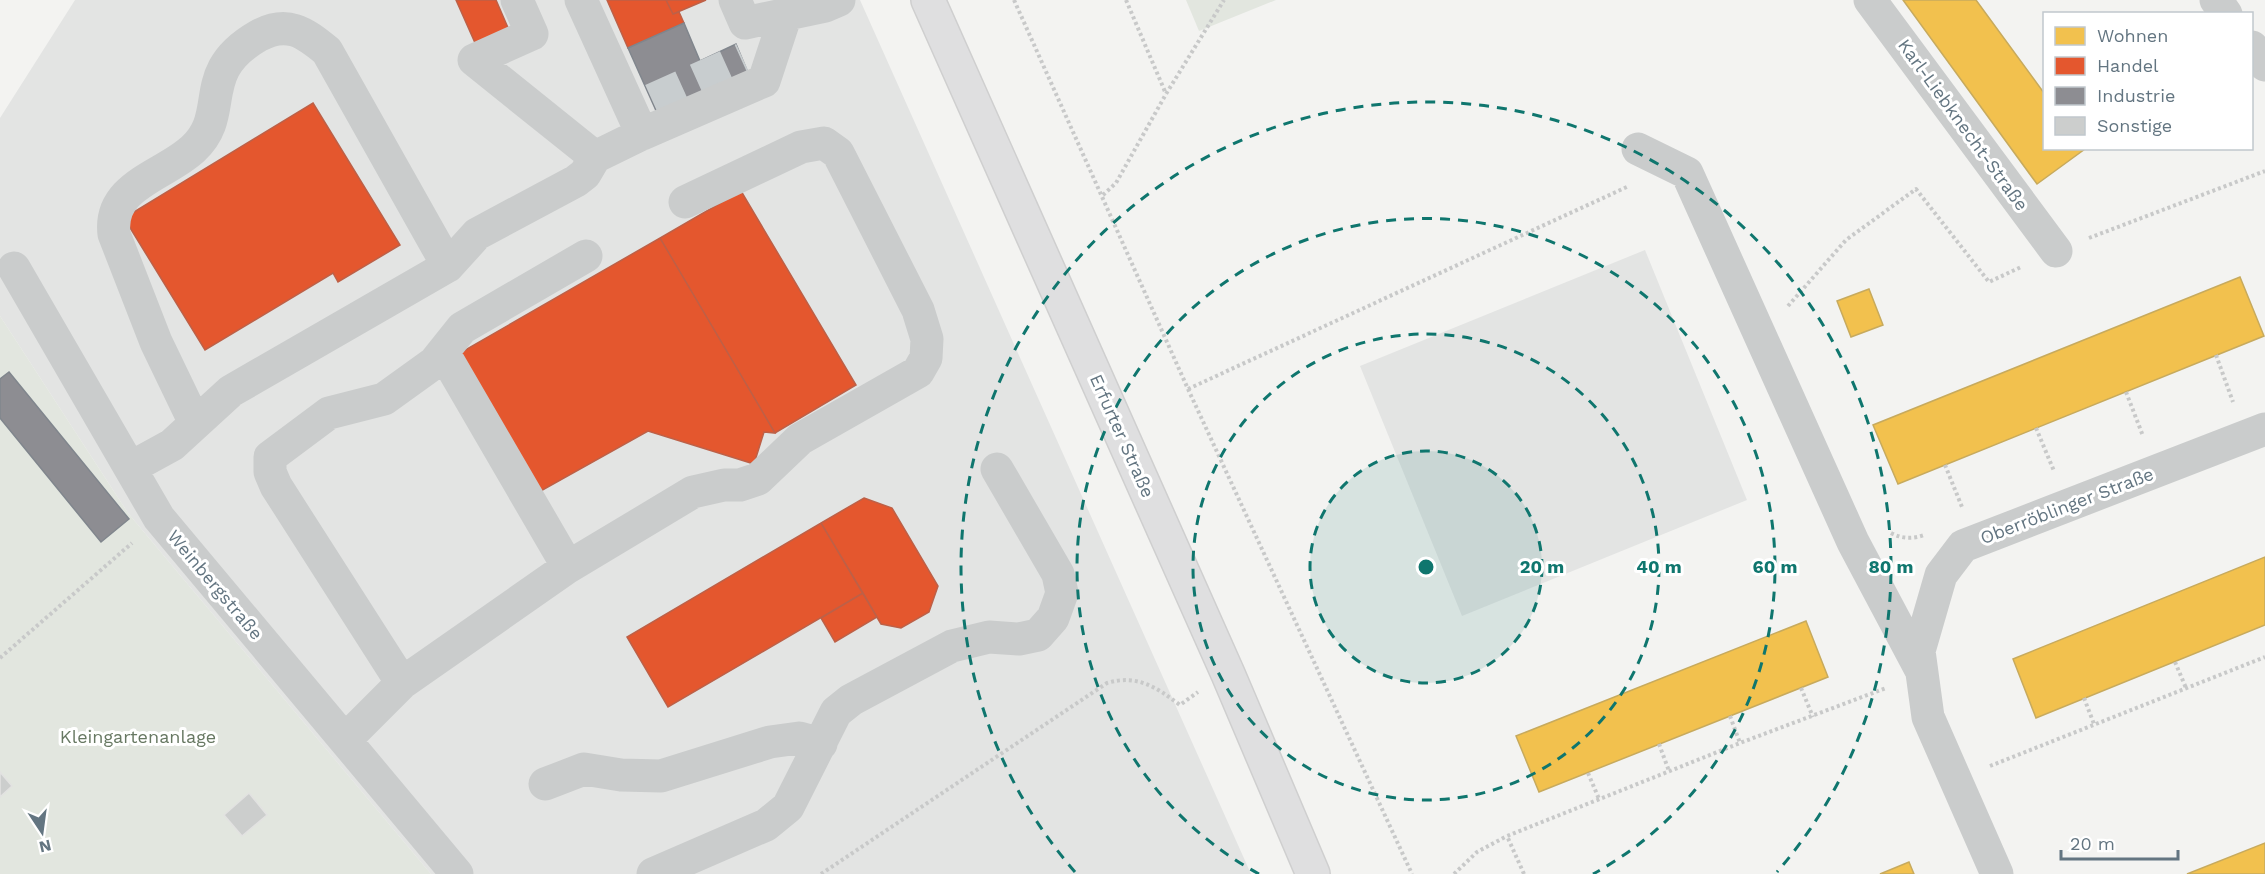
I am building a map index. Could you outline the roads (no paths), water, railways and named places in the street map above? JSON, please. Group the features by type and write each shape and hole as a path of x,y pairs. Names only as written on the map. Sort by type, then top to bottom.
{"main road":[{"name":"Erfurter Straße","path":"928,0 1228,674 1313,874"}],"street":[{"path":"518,0 532,34 474,60 596,157"},
{"path":"581,0 642,114"},
{"path":"735,0 745,23 839,0"},
{"name":"Karl-Liebknecht-Straße","path":"1870,0 2056,251"},
{"path":"130,468 172,445 231,391 448,266 477,234 576,181 585,174 596,157 642,114 764,81 786,14"},
{"path":"195,423 156,342 114,234 112,223 120,199 153,174 191,151 208,132 217,81 226,62 241,46 268,30 285,26 304,32 327,51 448,266"},
{"path":"743,60 776,45"},
{"path":"2253,48 2265,65"},
{"path":"345,740 402,683 568,567 693,492 724,485 740,485 758,479 800,439 918,372 926,358 927,339 918,310 838,153 824,143 801,147 685,202"},
{"path":"1638,149 1687,173 1853,542 1921,670"},
{"path":"402,683 276,486 270,472 270,457 329,413 384,399 443,352 462,328 586,256"},
{"name":"Weinbergstraße","path":"14,268 159,518 457,874"},
{"path":"443,352 568,567"},
{"name":"Oberröblinger Straße","path":"1997,874 1928,717 1919,651 1941,575 1963,546 2265,429"},
{"path":"652,874 766,825 788,807 836,712 851,700 951,646 988,638 1019,639 1038,635 1053,618 1062,593 1058,574 996,469"},
{"path":"545,784 584,769 621,775 661,776 771,742 798,738 821,744"}],"tunnel":[{"path":"652,100 743,59"}],"park label":[{"name":"Kleingartenanlage","path":"138,737"}]}
